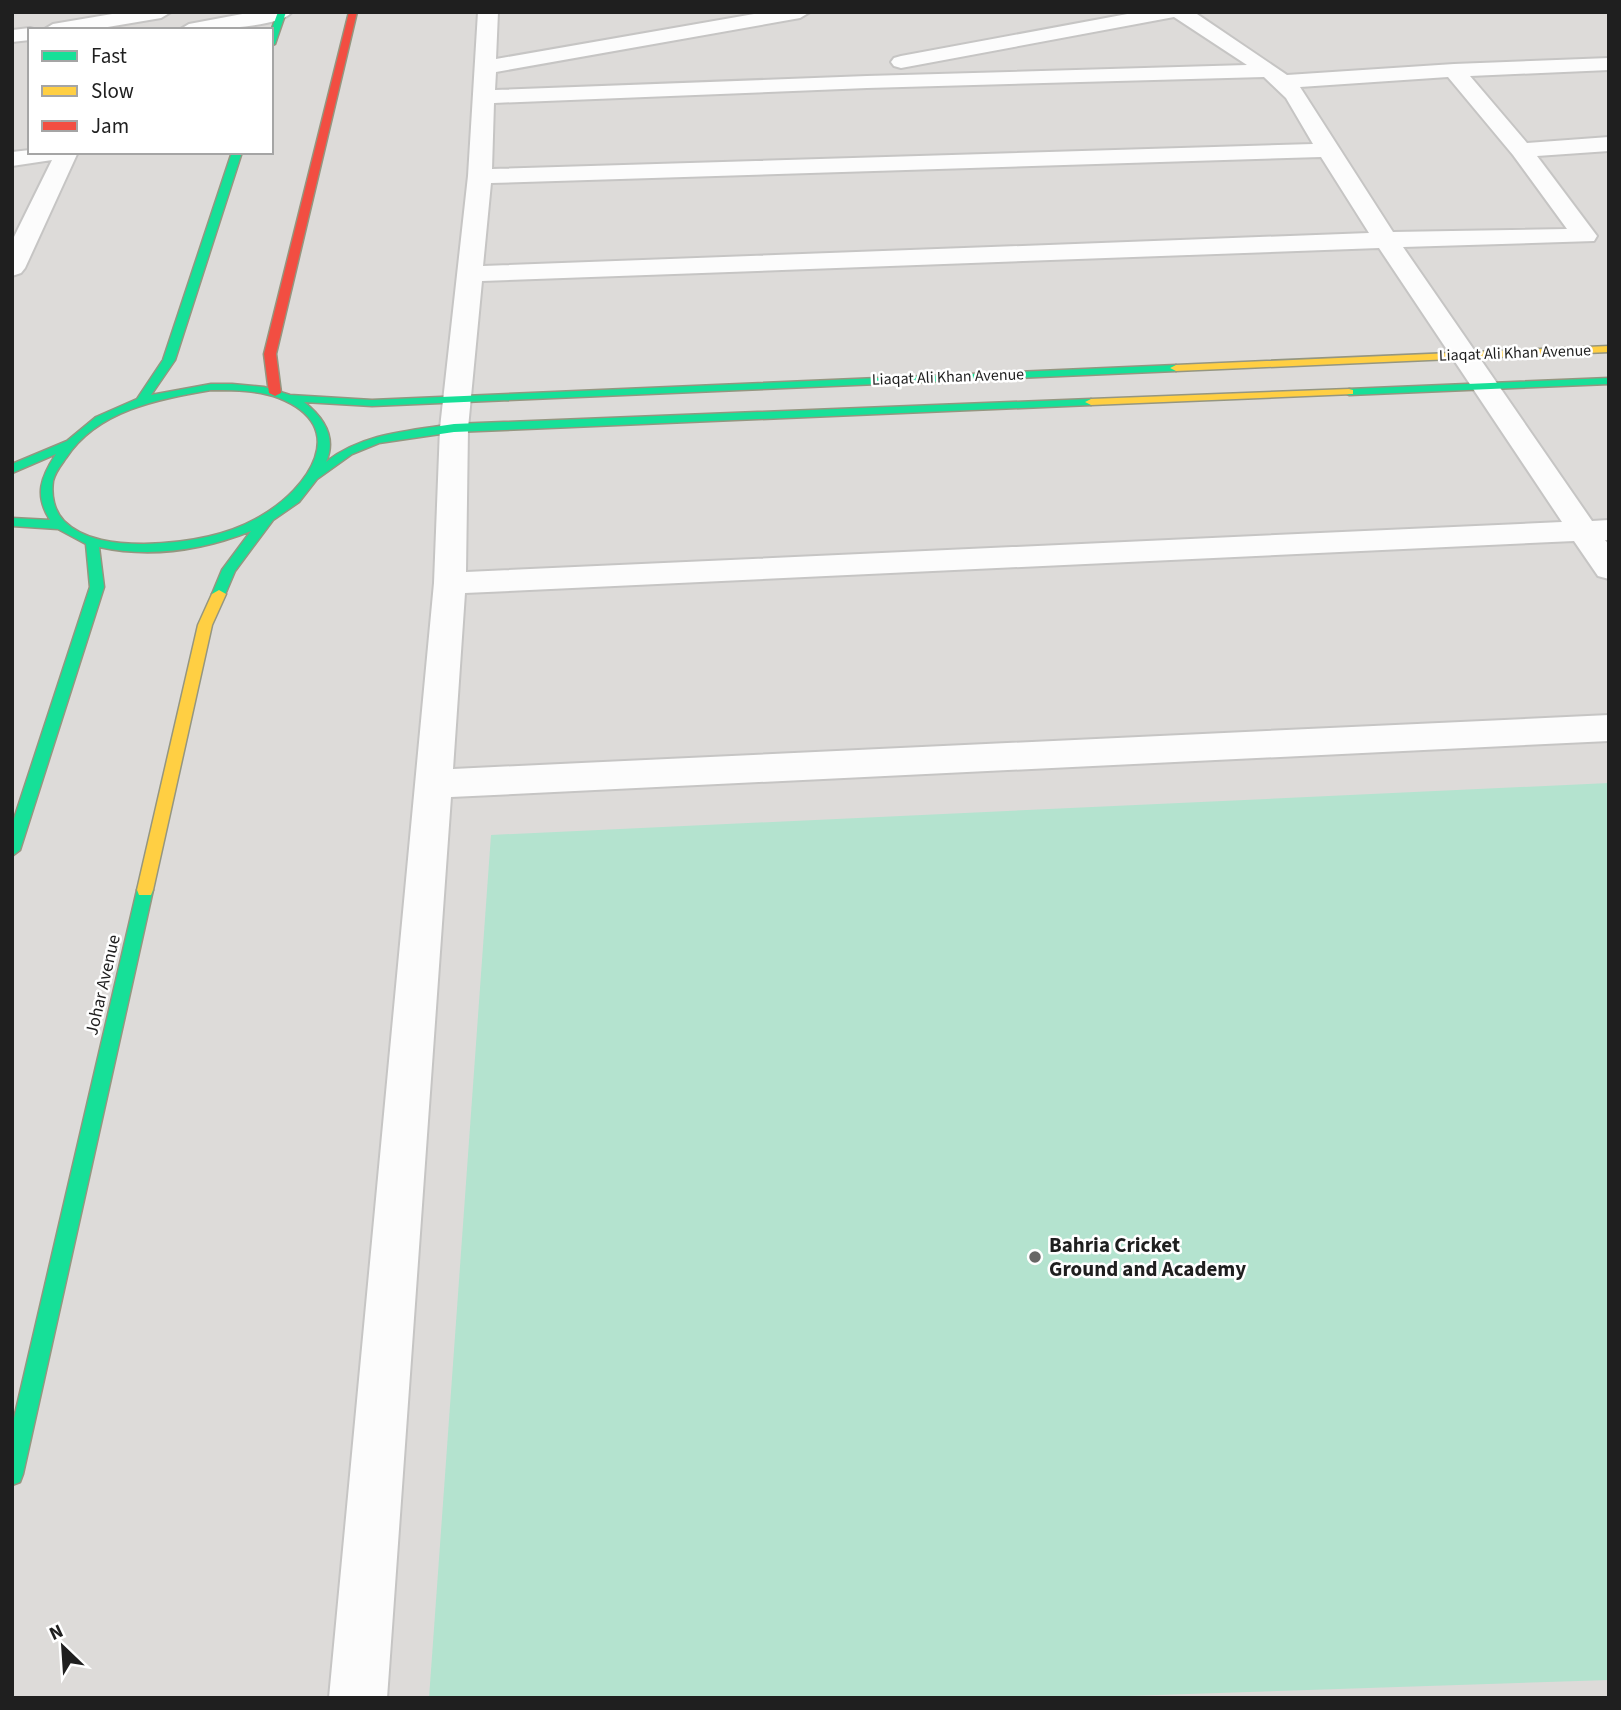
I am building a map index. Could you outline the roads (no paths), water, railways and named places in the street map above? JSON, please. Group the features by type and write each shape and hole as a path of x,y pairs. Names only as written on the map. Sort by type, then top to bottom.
{"street":[{"path":"65,28 161,12"},
{"path":"281,396 270,354 353,12"},
{"path":"358,1698 450,583 456,412 480,176 488,12"},
{"path":"487,67 800,12"},
{"path":"867,82 869,71 891,64 1171,12"},
{"path":"1180,12 1277,77 1295,94 1386,240 1485,388 1597,531 1609,569"},
{"path":"200,28 281,13 273,38"},
{"path":"483,97 867,82 1277,77 1609,64"},
{"path":"1454,70 1597,236"},
{"path":"1521,150 1609,144"},
{"path":"480,176 1328,150"},
{"path":"12,159 46,154"},
{"path":"16,254 66,154"},
{"path":"142,401 169,360 236,154"},
{"path":"469,274 1386,240 1597,236"},
{"name":"Liaqat Ali Khan Avenue","path":"316,476 348,452 456,412 1609,349"},
{"name":"Liaqat Ali Khan Avenue","path":"281,396 456,412 1485,388 1609,382"},
{"path":"211,387 244,388 281,396 313,415 321,425 326,450 316,476 297,498 268,518 235,533 198,544 160,549 124,548 92,541 61,524 47,504 46,481 56,457 68,444 100,419 142,401 176,391 211,387"},
{"path":"12,469 68,444"},
{"name":"Johar Avenue","path":"12,1474 205,625 229,570 268,518"},
{"path":"12,522 61,524"},
{"path":"450,583 1597,531"},
{"path":"12,850 97,587 92,541"},
{"path":"433,784 1609,728"}],"place":[{"name":"Bahria Cricket Ground and Academy","path":"1035,1257"}]}
